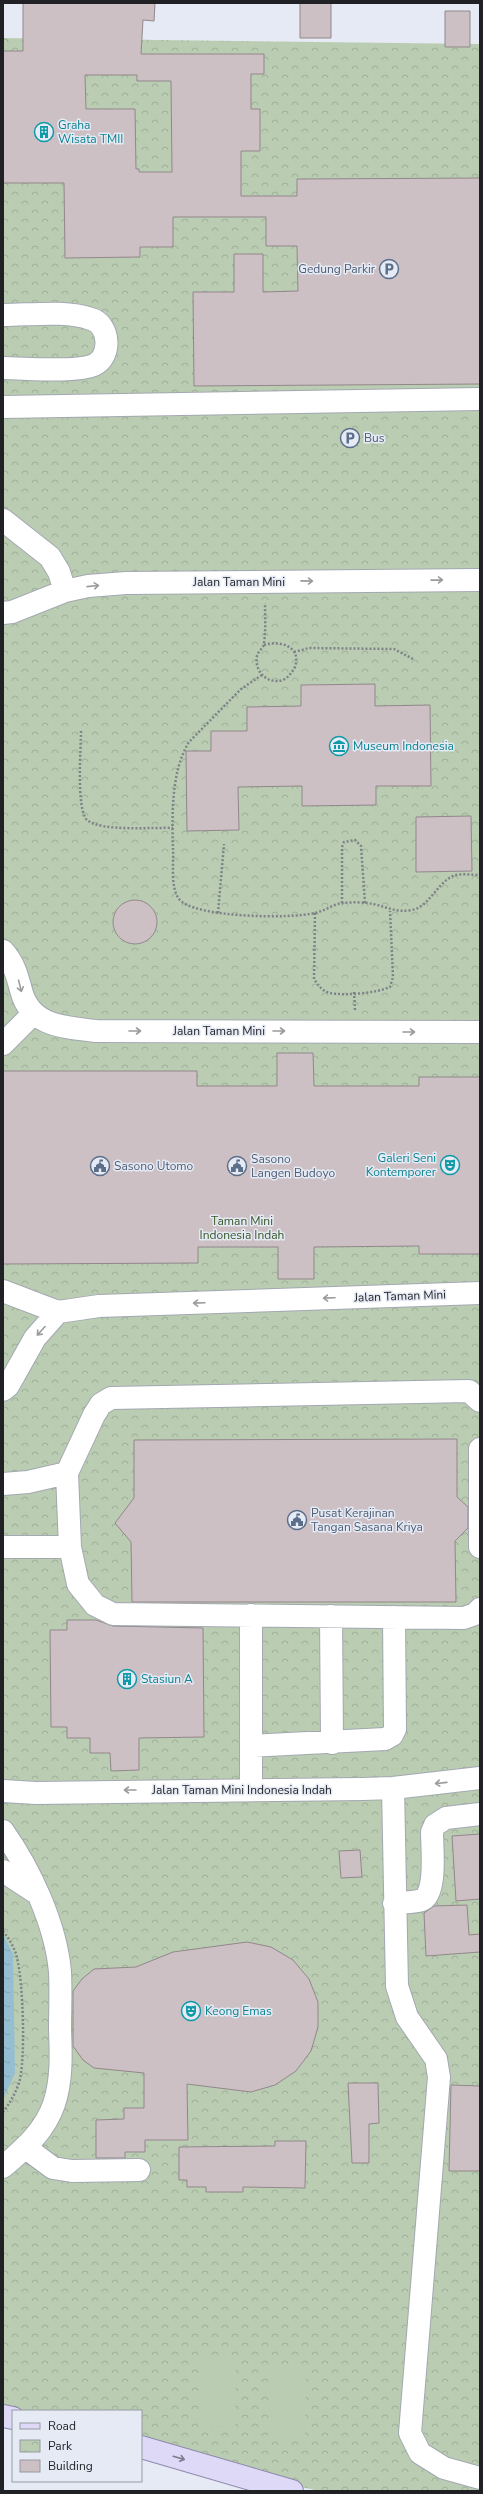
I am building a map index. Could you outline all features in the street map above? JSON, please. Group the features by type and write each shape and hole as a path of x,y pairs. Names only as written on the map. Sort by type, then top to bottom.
{"main road":[{"path":"142,2447 292,2491"}],"lane":[{"path":"3,315 80,316 94,319 104,327 107,340 105,355 95,364 82,368 3,368"},
{"path":"3,407 480,399"},
{"path":"3,520 50,558 59,572 65,591"},
{"name":"Jalan Taman Mini","path":"3,613 12,612 65,591 88,586 126,583 480,580"},
{"name":"Jalan Taman Mini","path":"3,951 16,969 23,998 33,1014 47,1024 96,1031 480,1032"},
{"path":"3,1044 33,1014"},
{"path":"3,1291 58,1312 35,1338 8,1386 3,1390"},
{"name":"Jalan Taman Mini","path":"58,1312 99,1306 480,1294"},
{"path":"480,1401 469,1391 111,1398 102,1404 94,1415 66,1474 70,1547 78,1584 95,1605 113,1614 464,1618 475,1614 480,1609"},
{"path":"480,1449 480,1559"},
{"path":"3,1484 28,1482 66,1474"},
{"path":"3,1547 70,1547"},
{"path":"251,1615 251,1790"},
{"path":"331,1616 332,1742"},
{"path":"251,1746 385,1739 392,1735 395,1729 394,1617"},
{"name":"Jalan Taman Mini Indonesia Indah","path":"3,1791 36,1793 393,1788 480,1778"},
{"path":"393,1788 394,1903 397,1986 407,2017 436,2059 439,2077 410,2433 420,2453 444,2468 480,2478"},
{"path":"394,1903 423,1900 430,1893 432,1885 432,1832 435,1825 446,1818 480,1814"},
{"path":"3,1830 19,1854 35,1892 49,1917 60,1972 61,2078 51,2111 43,2128 26,2148 3,2166"},
{"path":"3,1871 35,1892"},
{"path":"26,2148 53,2168 72,2171 139,2170"}],"path":[{"path":"264,645 275,641 286,644 294,652 296,662 292,673 283,680 272,681 262,675 256,665 258,654 264,645 265,581"},
{"path":"294,652 309,648 394,649 413,659"},
{"path":"262,675 242,689 189,742 182,752 172,828 175,888 179,899 191,908 218,913 270,916 315,913 342,903 365,903 390,910 413,910 428,900 438,887 454,876 480,875"},
{"path":"81,731 82,808 87,819 100,826 172,828"},
{"path":"342,903 342,847 344,842 355,840 361,846 365,903"},
{"path":"218,913 224,844"},
{"path":"315,913 314,979 319,988 330,993 380,992 390,987 393,978 390,910"},
{"path":"3,1931 17,1956 20,1973 22,2062 19,2082 10,2103 3,2112"}],"green space":[{"name":"Taman Mini Indonesia Indah","path":"3,38 480,44 480,2491 319,2491 142,2450 142,2410 12,2410 12,2412 3,2418"},
{"path":"200,2358 236,2359 235,2427 199,2426"},
{"path":"269,2368 306,2369 305,2437 268,2436"}],"water":[{"path":"3,1934 13,1954 15,2073 3,2100"}],"building":[{"path":"23,3 155,3 154,21 143,20 141,54 264,54 264,74 251,74 251,109 260,109 260,151 241,151 241,196 297,196 297,179 480,178 480,384 194,386 193,292 234,292 234,254 263,254 263,292 298,291 297,246 266,246 266,217 173,217 173,247 140,247 140,257 65,258 64,183 3,183 3,51 23,51","holes":["85,75 137,75 137,81 171,81 172,172 139,172 139,169 136,169 135,109 86,109"]},
{"path":"300,3 331,3 331,38 300,38"},
{"path":"445,11 470,11 470,47 445,47"},
{"name":"Museum Indonesia","path":"375,684 375,706 430,705 431,786 376,786 376,805 302,806 302,786 238,787 239,830 187,831 186,751 211,751 211,731 247,731 247,707 301,706 301,685"},
{"path":"471,816 472,871 416,872 416,817"},
{"path":"131,900 139,900 144,901 151,906 156,913 156,931 151,938 144,943 131,944 123,941 116,934 113,926 113,918 116,910 123,903"},
{"path":"277,1053 313,1053 314,1086 419,1086 419,1077 480,1077 480,1254 419,1254 419,1246 314,1247 314,1279 278,1279 278,1247 198,1247 198,1263 3,1264 3,1071 197,1071 197,1086 277,1086"},
{"name":"Pusat Kerajinan Tangan Sasana Kriya","path":"457,1439 457,1497 468,1507 468,1528 455,1541 456,1602 132,1602 131,1542 115,1523 134,1498 134,1440"},
{"name":"Stasiun A","path":"67,1620 96,1620 113,1626 203,1628 204,1737 139,1738 139,1770 111,1771 110,1753 90,1753 90,1738 67,1738 67,1727 51,1727 50,1630 67,1630"},
{"path":"480,1834 480,1899 456,1901 452,1836"},
{"path":"360,1850 362,1877 341,1878 339,1851"},
{"path":"467,1905 469,1935 480,1934 480,1952 426,1956 424,1913 434,1906"},
{"name":"Keong Emas","path":"247,1942 271,1947 293,1960 309,1979 318,2002 318,2027 311,2051 296,2071 275,2085 251,2092 187,2084 188,2140 145,2140 145,2152 125,2152 125,2158 96,2158 96,2120 124,2119 124,2108 144,2108 144,2073 94,2068 83,2060 73,2046 73,1991 82,1979 94,1969 136,1967 173,1952"},
{"path":"348,2083 378,2083 379,2123 369,2124 369,2163 352,2163"},
{"path":"451,2085 480,2086 480,2171 449,2171"},
{"path":"275,2141 306,2141 305,2188 243,2187 243,2192 206,2192 206,2187 187,2187 187,2180 179,2180 179,2147 275,2146"}],"place":[{"name":"Graha Wisata TMII","path":"44,132"},
{"name":"Gedung Parkir","path":"389,269"},
{"name":"Bus","path":"350,438"},
{"name":"Museum Indonesia","path":"339,746"},
{"name":"Galeri Seni Kontemporer","path":"450,1165"},
{"name":"Sasono Utomo","path":"100,1166"},
{"name":"Sasono Langen Budoyo","path":"237,1166"},
{"name":"Pusat Kerajinan Tangan Sasana Kriya","path":"297,1520"},
{"name":"Stasiun A","path":"127,1679"},
{"name":"Keong Emas","path":"191,2011"}]}
